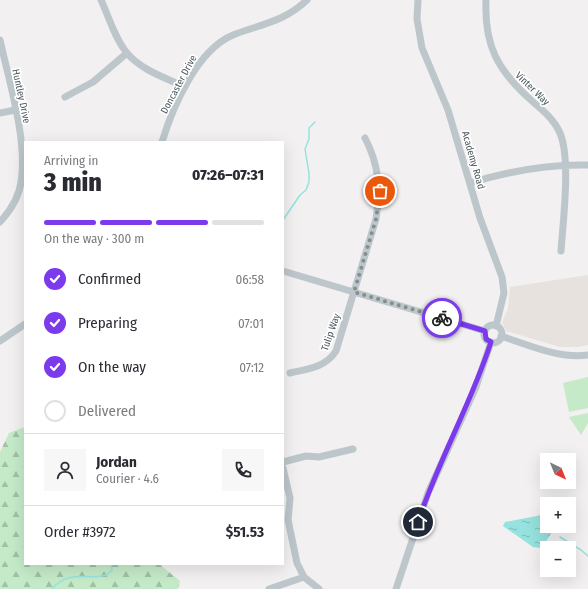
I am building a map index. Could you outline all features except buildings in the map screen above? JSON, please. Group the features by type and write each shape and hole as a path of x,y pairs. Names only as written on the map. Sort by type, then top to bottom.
{"street":[{"path":"101,0 118,38 127,53 144,67 185,87"},
{"name":"Doncaster Drive","path":"162,141 185,87 199,62 208,51 220,42 232,36 289,15 307,0"},
{"name":"Academy Road","path":"418,0 417,19 422,48 448,110 504,286 496,326"},
{"name":"Vinter Way","path":"486,0 486,30 495,58 510,81 556,124 563,142 565,165 561,251"},
{"name":"Huntley Drive","path":"0,40 15,110 23,173 18,195 0,222"},
{"path":"65,97 93,82 127,53"},
{"path":"0,113 15,110"},
{"name":"Tulip Way","path":"290,373 321,365 332,357 336,351 376,219 380,191 377,167 373,154 365,138"},
{"path":"470,183 524,169 565,165 588,166"},
{"path":"284,271 485,331"},
{"path":"0,341 24,325"},
{"path":"496,326 501,331 501,336 496,342 491,342 486,339 485,331 488,327 496,326"},
{"path":"501,336 568,356 588,355"},
{"path":"396,589 428,493 476,387 491,342"},
{"path":"284,462 306,456 320,457 353,449"},
{"path":"284,472 290,498 288,520 297,563 304,577 319,589"},
{"path":"269,589 304,577"}],"shaded area":[{"path":"588,275 588,345 578,347 560,347 506,331 502,322 508,309 510,287"}],"green space":[{"path":"588,377 588,408 569,412 563,383"},
{"path":"588,413 588,423 581,435 569,417"},
{"path":"24,427 24,565 160,565 180,581 178,589 0,589 0,452 9,433"}],"water":[{"path":"540,515 540,533 551,533 546,541 540,541 540,548 533,547 503,526 505,522"}],"waterway":[{"path":"284,219 300,195 306,190 309,182 305,149 309,139 309,128 315,122"},
{"path":"560,537 588,556"},
{"path":"52,589 60,582 68,578 100,576 107,574 112,570 111,565"}],"way so far":[{"path":"380,191 376,219 354,292 442,318"}],"route":[{"path":"418,522 428,493 476,387 491,342 486,339 484,334 485,331 442,318"}]}
